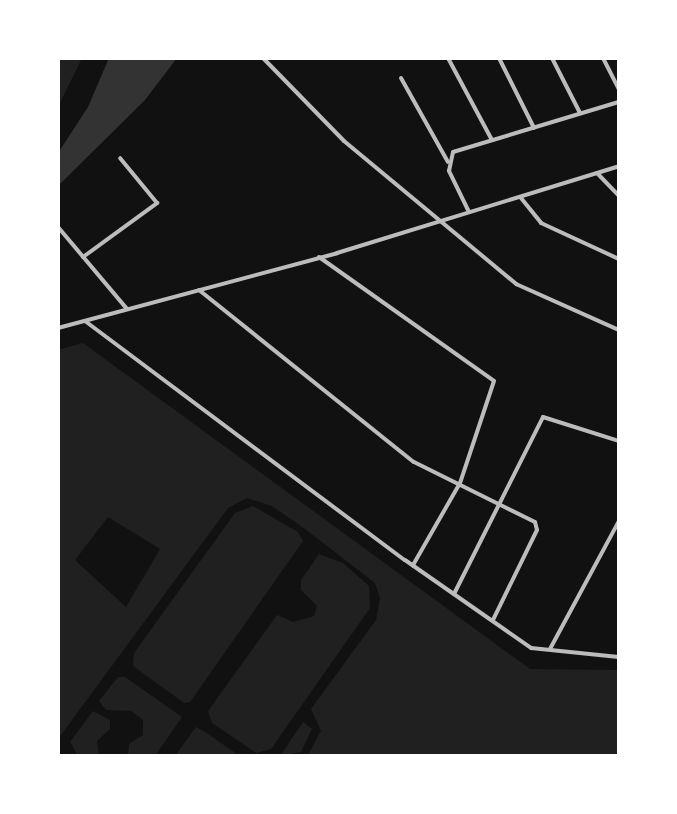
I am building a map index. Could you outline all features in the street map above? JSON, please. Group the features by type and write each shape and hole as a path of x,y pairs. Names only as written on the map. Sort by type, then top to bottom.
{"street":[{"path":"263,58 344,141 437,222 516,284 619,330"},
{"path":"448,58 492,140"},
{"path":"499,58 534,128"},
{"path":"552,58 581,113"},
{"path":"603,58 619,90"},
{"path":"401,78 448,162 469,212"},
{"path":"448,162 453,152 619,102"},
{"path":"83,257 157,203 120,158"},
{"path":"58,328 319,257 619,166"},
{"path":"597,173 619,196"},
{"path":"521,198 541,223 619,259"},
{"path":"58,227 127,309"},
{"path":"319,257 494,381 460,483 413,565"},
{"path":"199,290 414,462 501,502 535,522 537,530 493,620"},
{"path":"85,321 413,565 531,648 619,657"},
{"path":"454,594 543,417 619,441"},
{"path":"550,649 619,521"}],"shaded area":[{"path":"58,58 82,58 58,107"},
{"path":"109,58 177,58 145,100 58,186 58,153 88,107"},
{"path":"83,343 530,669 619,670 619,756 307,756 321,731 311,709 376,620 380,598 375,583 305,529 272,506 247,498 228,508 58,739 58,350","holes":["108,517 160,549 126,607 75,560"]},
{"path":"253,506 298,532 303,541 190,702 184,703 133,666 134,653 235,513"},
{"path":"319,554 343,563 369,586 370,608 271,749 256,753 212,723 208,711 277,615 293,622 314,616 317,606 301,590 301,580"},
{"path":"118,677 125,677 182,717 155,756 128,756 129,744 143,735 143,720 131,711 106,710 99,701"},
{"path":"93,711 110,720 110,729 97,741 99,756 78,756 70,742"},
{"path":"303,722 312,729 301,752 280,756"},
{"path":"196,727 205,732 240,756 175,756"}]}
